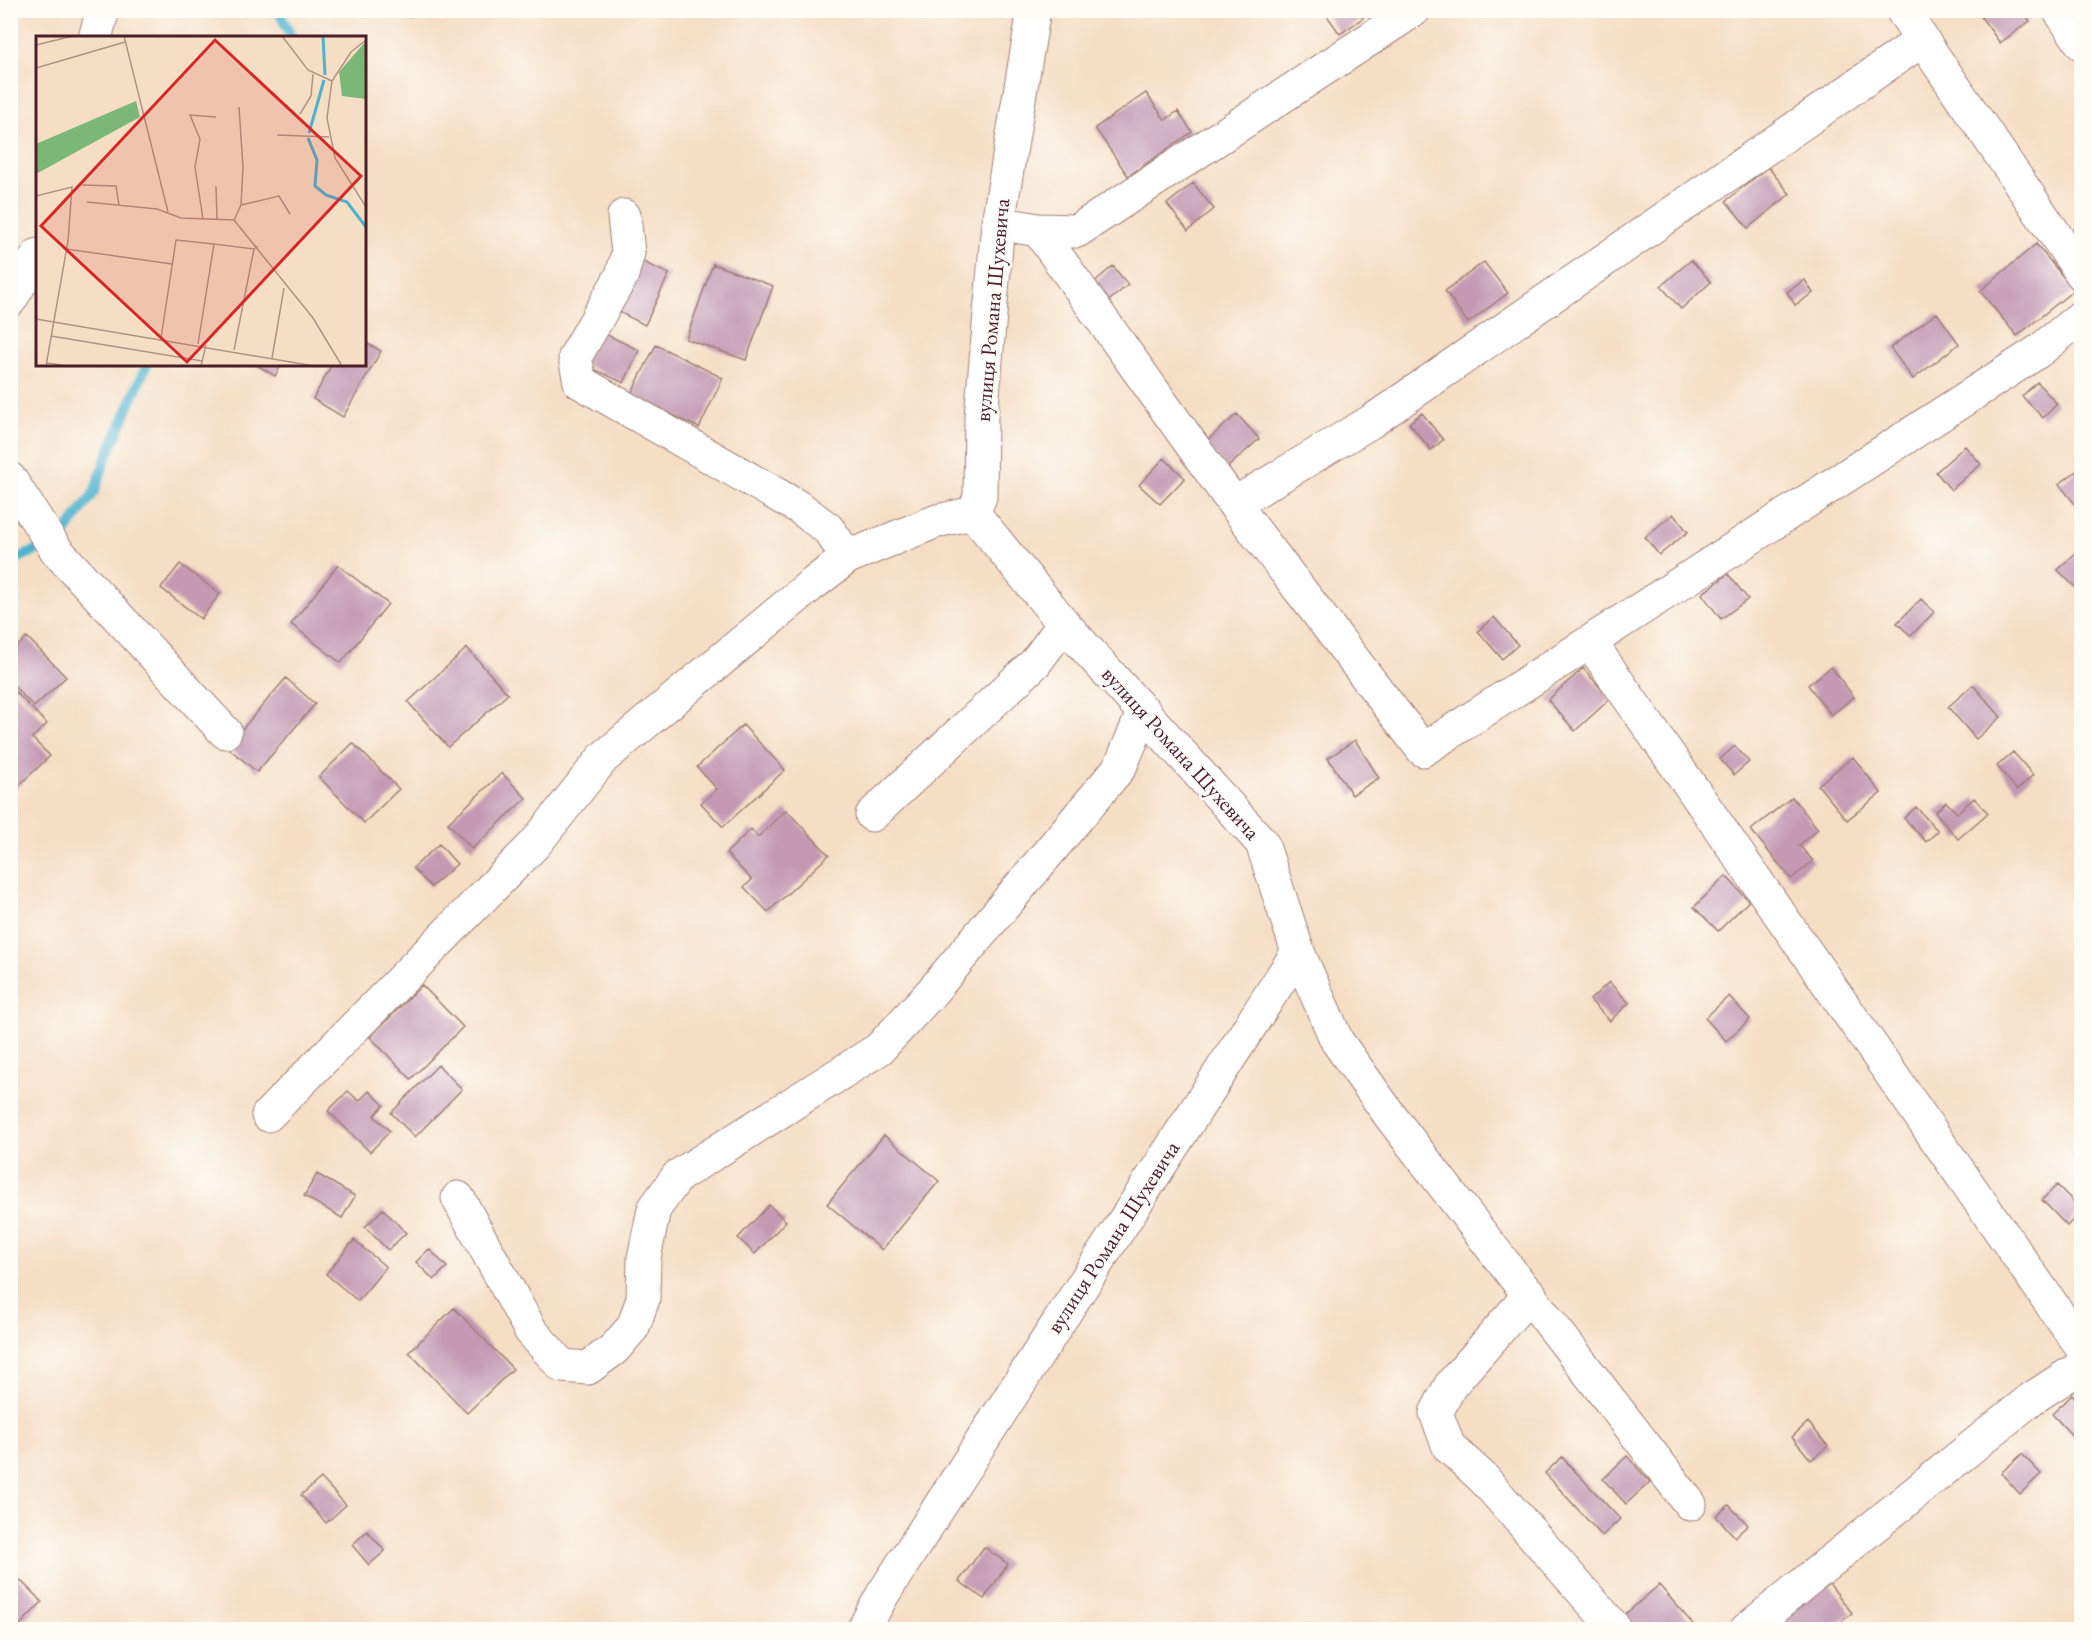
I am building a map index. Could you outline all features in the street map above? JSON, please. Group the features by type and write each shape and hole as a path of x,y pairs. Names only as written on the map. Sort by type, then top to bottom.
{"street":[{"path":"96,36 102,10"},
{"name":"вулиця Романа Шухевича","path":"863,1629 883,1594 1298,952 1262,843 1064,624 973,513 980,497 981,417 998,223 1034,10"},
{"path":"998,223 1038,230 1077,231 1414,10"},
{"path":"1902,10 2082,274"},
{"path":"2059,10 2082,44"},
{"path":"1234,504 1372,421 1921,41"},
{"path":"624,216 628,253 622,275 575,357 580,382 800,508 828,529 848,557"},
{"path":"1038,230 1234,504 1423,750 2039,351 2082,316"},
{"path":"10,300 36,258"},
{"path":"10,479 57,551 225,732"},
{"path":"268,1115 535,844 603,758 848,557 937,521 973,513"},
{"path":"872,815 1035,663 1064,624"},
{"path":"1590,642 2082,1348"},
{"path":"458,1198 531,1330 542,1345 562,1366 588,1368 614,1349 633,1327 643,1299 644,1258 654,1209 678,1176 879,1048 930,994 1120,767 1144,711"},
{"path":"1298,952 1338,1041 1391,1117 1690,1504"},
{"path":"1530,1294 1450,1386 1436,1413 1449,1447 1483,1478 1613,1626"},
{"path":"1746,1629 2031,1399 2082,1366"}],"building":[{"path":"349,10 410,10 409,17"},
{"path":"1323,10 1357,10 1363,18 1340,34"},
{"path":"1976,10 2023,10 2030,21 2000,43"},
{"path":"1146,93 1165,120 1178,111 1192,132 1128,176 1095,128"},
{"path":"1768,167 1790,194 1748,228 1726,201"},
{"path":"1193,183 1214,209 1188,231 1167,204"},
{"path":"2036,244 2074,290 2017,336 1980,291"},
{"path":"1691,260 1711,282 1681,309 1661,286"},
{"path":"641,261 669,274 645,325 617,311"},
{"path":"1484,262 1508,293 1468,323 1445,291"},
{"path":"713,264 773,286 746,360 686,339"},
{"path":"1113,266 1128,285 1100,308 1085,290"},
{"path":"1805,280 1813,293 1795,305 1787,292"},
{"path":"1937,313 1959,344 1913,379 1890,348"},
{"path":"599,331 639,350 624,383 583,364"},
{"path":"366,343 381,351 343,417 313,399 331,366 366,366"},
{"path":"656,345 723,378 699,428 631,394"},
{"path":"258,366 281,366 275,376"},
{"path":"2037,382 2057,404 2043,418 2022,396"},
{"path":"1422,413 1443,440 1431,450 1409,423"},
{"path":"1237,414 1259,439 1227,468 1204,443"},
{"path":"1965,446 1981,464 1951,490 1936,472"},
{"path":"1164,458 1185,478 1160,504 1139,485"},
{"path":"2082,467 2082,499 2075,504 2059,484"},
{"path":"1673,514 1688,532 1659,555 1645,537"},
{"path":"2082,547 2082,583 2076,588 2058,570"},
{"path":"180,564 220,594 201,619 161,588"},
{"path":"338,565 388,604 341,663 291,624"},
{"path":"1728,574 1748,599 1721,619 1702,594"},
{"path":"1921,599 1934,612 1911,636 1897,623"},
{"path":"1494,617 1518,645 1502,659 1478,631"},
{"path":"27,637 66,677 34,707 10,682 10,653"},
{"path":"467,648 508,694 448,747 408,702"},
{"path":"1831,667 1854,697 1831,715 1808,685"},
{"path":"1583,668 1610,699 1575,731 1548,700"},
{"path":"286,678 315,704 257,772 227,747"},
{"path":"1973,685 2001,717 1976,739 1948,707"},
{"path":"10,686 47,724 32,738 50,756 10,794 10,737 17,731 10,723"},
{"path":"743,725 785,770 723,827 701,803 717,789 697,767"},
{"path":"1355,740 1379,778 1352,795 1328,758"},
{"path":"353,743 399,789 364,823 319,777"},
{"path":"1735,746 1749,762 1734,775 1720,759"},
{"path":"2013,752 2033,775 2017,790 1997,766"},
{"path":"1853,757 1881,793 1847,820 1818,785"},
{"path":"502,773 526,798 472,849 448,823"},
{"path":"1792,797 1818,829 1799,845 1813,861 1791,879 1751,830"},
{"path":"1974,798 1988,813 1958,839 1935,812 1946,802 1957,813"},
{"path":"1916,807 1938,831 1926,842 1904,818"},
{"path":"786,810 829,855 768,912 744,887 752,880 726,853 751,829 758,837"},
{"path":"439,844 457,864 431,887 413,868"},
{"path":"1726,876 1749,901 1718,931 1694,907"},
{"path":"1609,982 1629,1003 1610,1021 1590,1000"},
{"path":"422,985 463,1027 411,1079 370,1037"},
{"path":"1729,996 1750,1019 1726,1041 1705,1018"},
{"path":"438,1065 462,1089 415,1137 391,1113"},
{"path":"348,1091 359,1101 369,1091 384,1105 374,1116 390,1131 370,1152 328,1111"},
{"path":"884,1135 939,1181 882,1250 827,1204"},
{"path":"317,1174 355,1196 342,1218 304,1196"},
{"path":"2057,1185 2082,1210 2067,1226 2042,1200"},
{"path":"769,1205 786,1221 755,1254 738,1238"},
{"path":"383,1209 406,1233 388,1250 365,1227"},
{"path":"354,1240 386,1267 358,1301 326,1274"},
{"path":"429,1249 447,1267 434,1280 416,1262"},
{"path":"454,1308 513,1369 467,1413 409,1352"},
{"path":"2072,1395 2082,1405 2082,1446 2052,1414"},
{"path":"1808,1422 1828,1446 1811,1460 1792,1437"},
{"path":"2022,1454 2041,1474 2020,1494 2001,1473"},
{"path":"1627,1456 1650,1482 1626,1504 1603,1479"},
{"path":"1562,1457 1620,1519 1602,1536 1545,1473"},
{"path":"321,1478 346,1505 326,1523 301,1495"},
{"path":"1729,1505 1748,1525 1735,1537 1716,1516"},
{"path":"367,1531 385,1551 369,1565 352,1545"},
{"path":"984,1547 1008,1564 984,1599 959,1581"},
{"path":"10,1570 42,1602 15,1630 10,1630"},
{"path":"1824,1577 1852,1613 1831,1630 1788,1630 1776,1615"},
{"path":"1659,1585 1698,1630 1622,1630 1616,1622"}],"waterway":[{"path":"278,10 291,36"},
{"path":"66,531 94,493 105,461 146,366"},
{"path":"10,562 37,550"}]}
